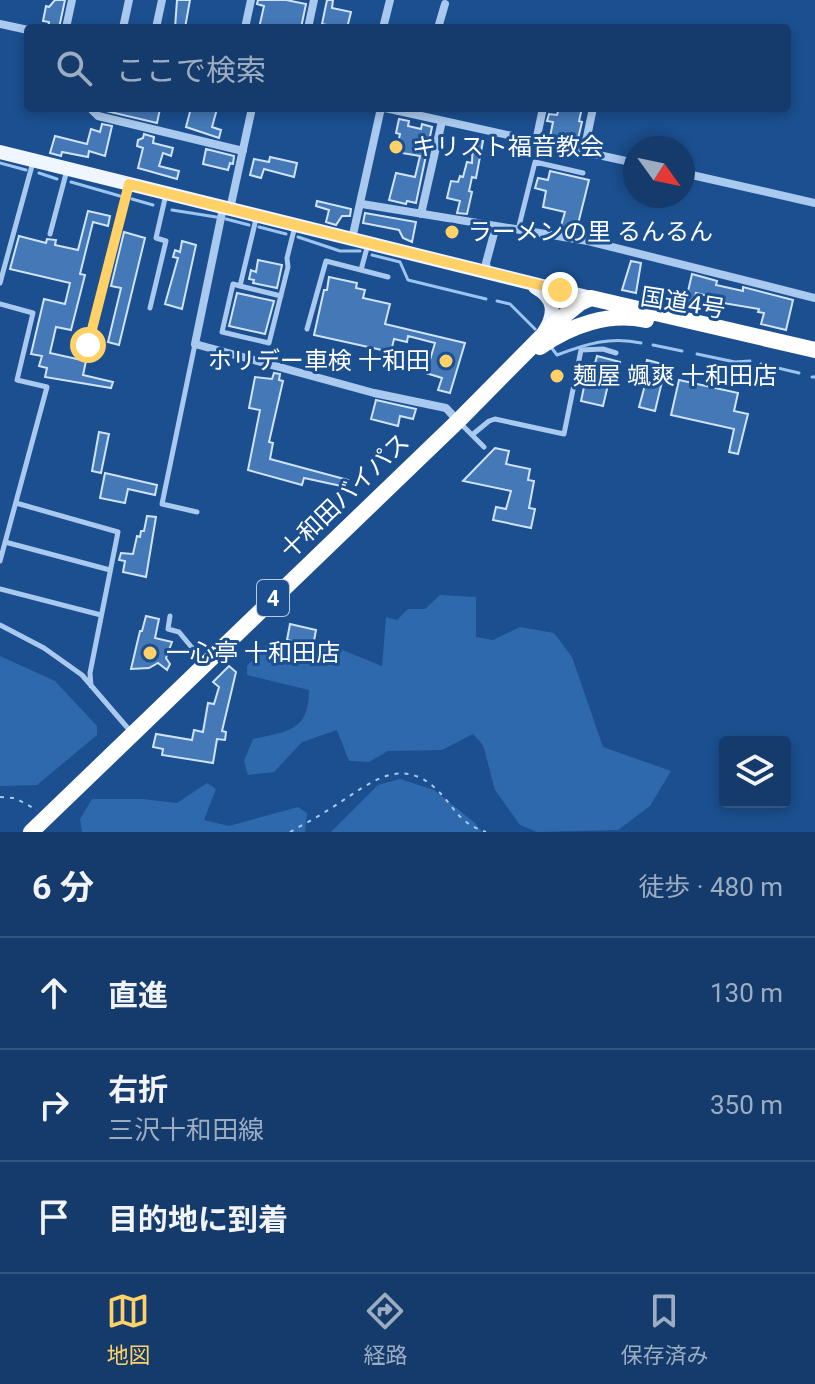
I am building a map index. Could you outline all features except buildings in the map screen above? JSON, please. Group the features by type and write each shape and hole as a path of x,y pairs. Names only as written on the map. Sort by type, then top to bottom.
{"highway":[{"name":"十和田バイパス","path":"31,832 516,365 539,339 583,302"},
{"name":"国道4号","path":"583,302 815,350"},
{"name":"国道4号","path":"516,365 568,331 617,317 639,318 718,334 758,337"}],"main road":[{"path":"0,152 560,290 583,302 568,331"},
{"path":"520,280 546,294 553,305 552,317 539,339"}],"street":[{"path":"67,24 72,0"},
{"path":"124,24 129,0"},
{"path":"157,24 162,0"},
{"path":"246,24 251,0"},
{"path":"309,24 314,0"},
{"path":"384,24 390,0"},
{"path":"439,24 445,4"},
{"path":"0,24 24,29"},
{"path":"94,112 98,116 243,151"},
{"path":"251,112 195,344 374,393 446,408 458,421"},
{"path":"352,239 382,112"},
{"path":"417,112 442,121 623,160"},
{"path":"536,141 542,112"},
{"path":"584,151 592,112"},
{"path":"421,214 442,121"},
{"path":"695,176 815,203"},
{"path":"362,204 618,248 815,298"},
{"path":"487,271 486,263 496,226"}],"lane":[{"path":"0,283 33,161"},
{"path":"518,230 535,162 583,173"},
{"path":"50,234 67,169"},
{"path":"88,345 129,184"},
{"path":"150,308 166,241 156,238 166,193"},
{"path":"240,286 257,216"},
{"path":"281,296 233,284 222,332 269,343 281,296 295,225"},
{"path":"361,270 368,243"},
{"path":"307,329 326,261 388,277"},
{"path":"0,304 33,313 17,380 47,387 0,561"},
{"path":"195,344 162,504 197,512"},
{"path":"472,435 495,419 564,434 581,350 603,349 616,353"},
{"path":"458,421 484,447"},
{"path":"16,503 118,532 90,673 91,686"},
{"path":"5,542 110,570"},
{"path":"0,589 101,615"},
{"path":"170,616 168,629 179,632 205,664"},
{"path":"0,625 44,648 82,675 133,734"}],"path":[{"path":"290,832 374,779 399,774 426,781 437,790 454,814 486,832"},
{"path":"0,797 15,798 29,804 44,819"}],"shaded area":[{"path":"440,595 476,597 476,637 493,640 520,627 554,633 572,657 603,747 671,771 650,806 618,830 537,832 520,825 495,790 483,745 473,734 442,750 388,751 369,762 349,761 337,730 302,742 274,772 248,775 244,761 253,739 294,727 305,714 308,704 309,690 247,675 247,666 272,639 319,649 335,647 382,666 386,617 397,620 408,609 425,609"},
{"path":"0,656 55,681 97,726 97,735 37,785 0,786"},
{"path":"400,779 434,790 482,832 331,832 378,785"},
{"path":"207,783 216,789 204,820 229,826 298,807 307,813 305,832 82,832 80,819 92,799 177,803"}],"waterway":[{"path":"0,163 26,170"},
{"path":"39,173 57,179"},
{"path":"71,182 120,196"},
{"path":"132,199 153,205"},
{"path":"172,210 216,217"},
{"path":"226,219 249,225"},
{"path":"259,227 286,234"},
{"path":"298,237 340,251 360,251"},
{"path":"372,255 400,262 408,280 486,299"},
{"path":"497,301 510,304 535,329"},
{"path":"551,347 557,355 599,342 619,340 641,343"},
{"path":"653,345 682,351"},
{"path":"697,354 735,362 750,361"},
{"path":"761,364 799,373"}],"place":[{"name":"キリスト福音教会","path":"396,147"},
{"name":"ラーメンの里 るんるん","path":"452,232"},
{"name":"ホリデー車検 十和田","path":"446,361"},
{"name":"麺屋 颯爽 十和田店","path":"557,376"},
{"name":"一心亭 十和田店","path":"150,653"}],"route":[{"path":"88,345 129,184 560,290"}]}
